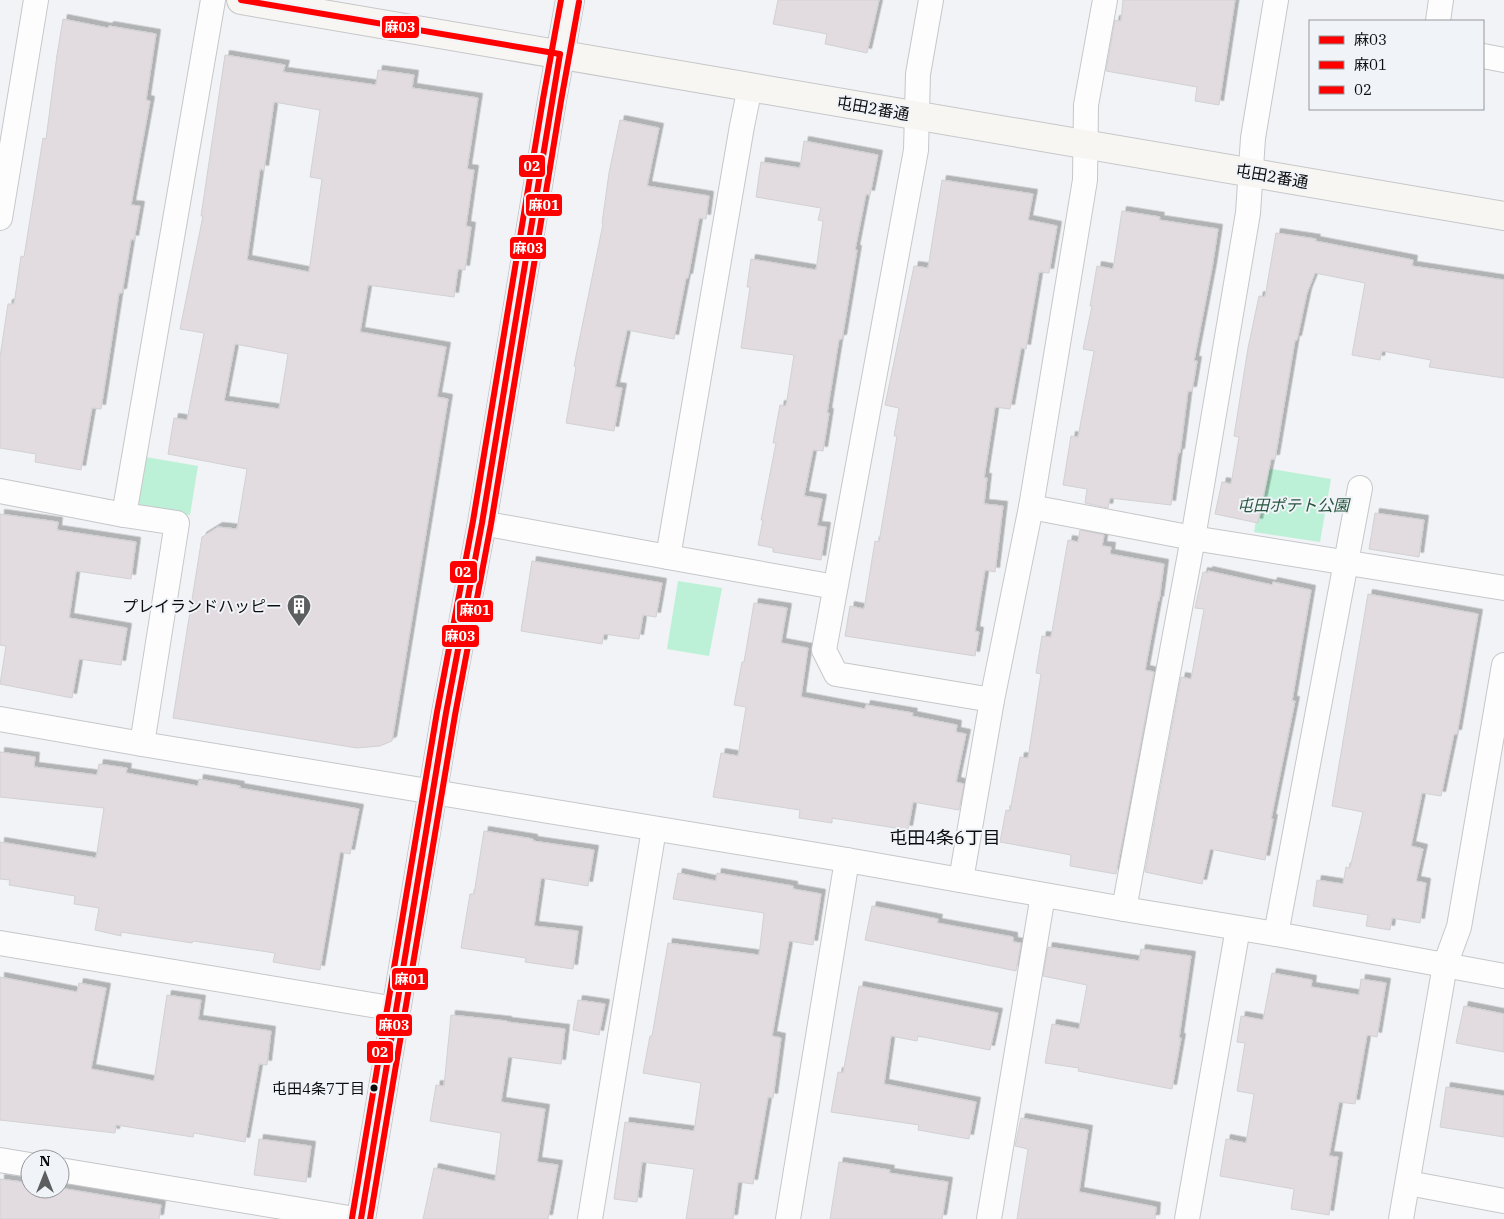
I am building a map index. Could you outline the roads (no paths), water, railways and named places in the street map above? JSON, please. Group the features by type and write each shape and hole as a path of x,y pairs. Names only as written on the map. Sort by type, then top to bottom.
{"street":[{"path":"0,218 36,0"},
{"path":"124,515 213,0"},
{"name":"屯田2番通","path":"241,0 1504,216"},
{"path":"361,1219 432,792 482,523 570,0"},
{"path":"931,0 918,74 916,150 824,650 836,674 992,700"},
{"path":"961,880 992,700 1031,508 1085,180 1086,105 1105,0"},
{"path":"1124,909 1193,538 1248,213 1253,138 1276,0"},
{"path":"1438,20 1441,0"},
{"path":"1484,56 1504,60"},
{"path":"668,556 750,87"},
{"path":"1276,934 1360,488"},
{"path":"0,490 124,515 177,523 142,744"},
{"path":"1031,508 1193,538 1504,588"},
{"path":"482,523 835,587"},
{"path":"1401,1219 1445,966 1459,927 1504,665"},
{"path":"0,719 847,860 1276,934 1504,976"},
{"path":"590,1219 654,829"},
{"path":"788,1219 847,860"},
{"path":"988,1219 1043,895"},
{"path":"1187,1219 1238,928"},
{"path":"0,943 396,1009"},
{"path":"0,1160 20,1163"},
{"path":"70,1172 355,1219"},
{"path":"1408,1183 1504,1201"}],"place":[{"name":"プレイランドハッピー","path":"299,627"},
{"name":"屯田4条7丁目","path":"374,1088"}],"district":[{"name":"屯田4条6丁目","path":"945,837"}],"park label":[{"name":"屯田ポテト公園","path":"1293,505"}]}
